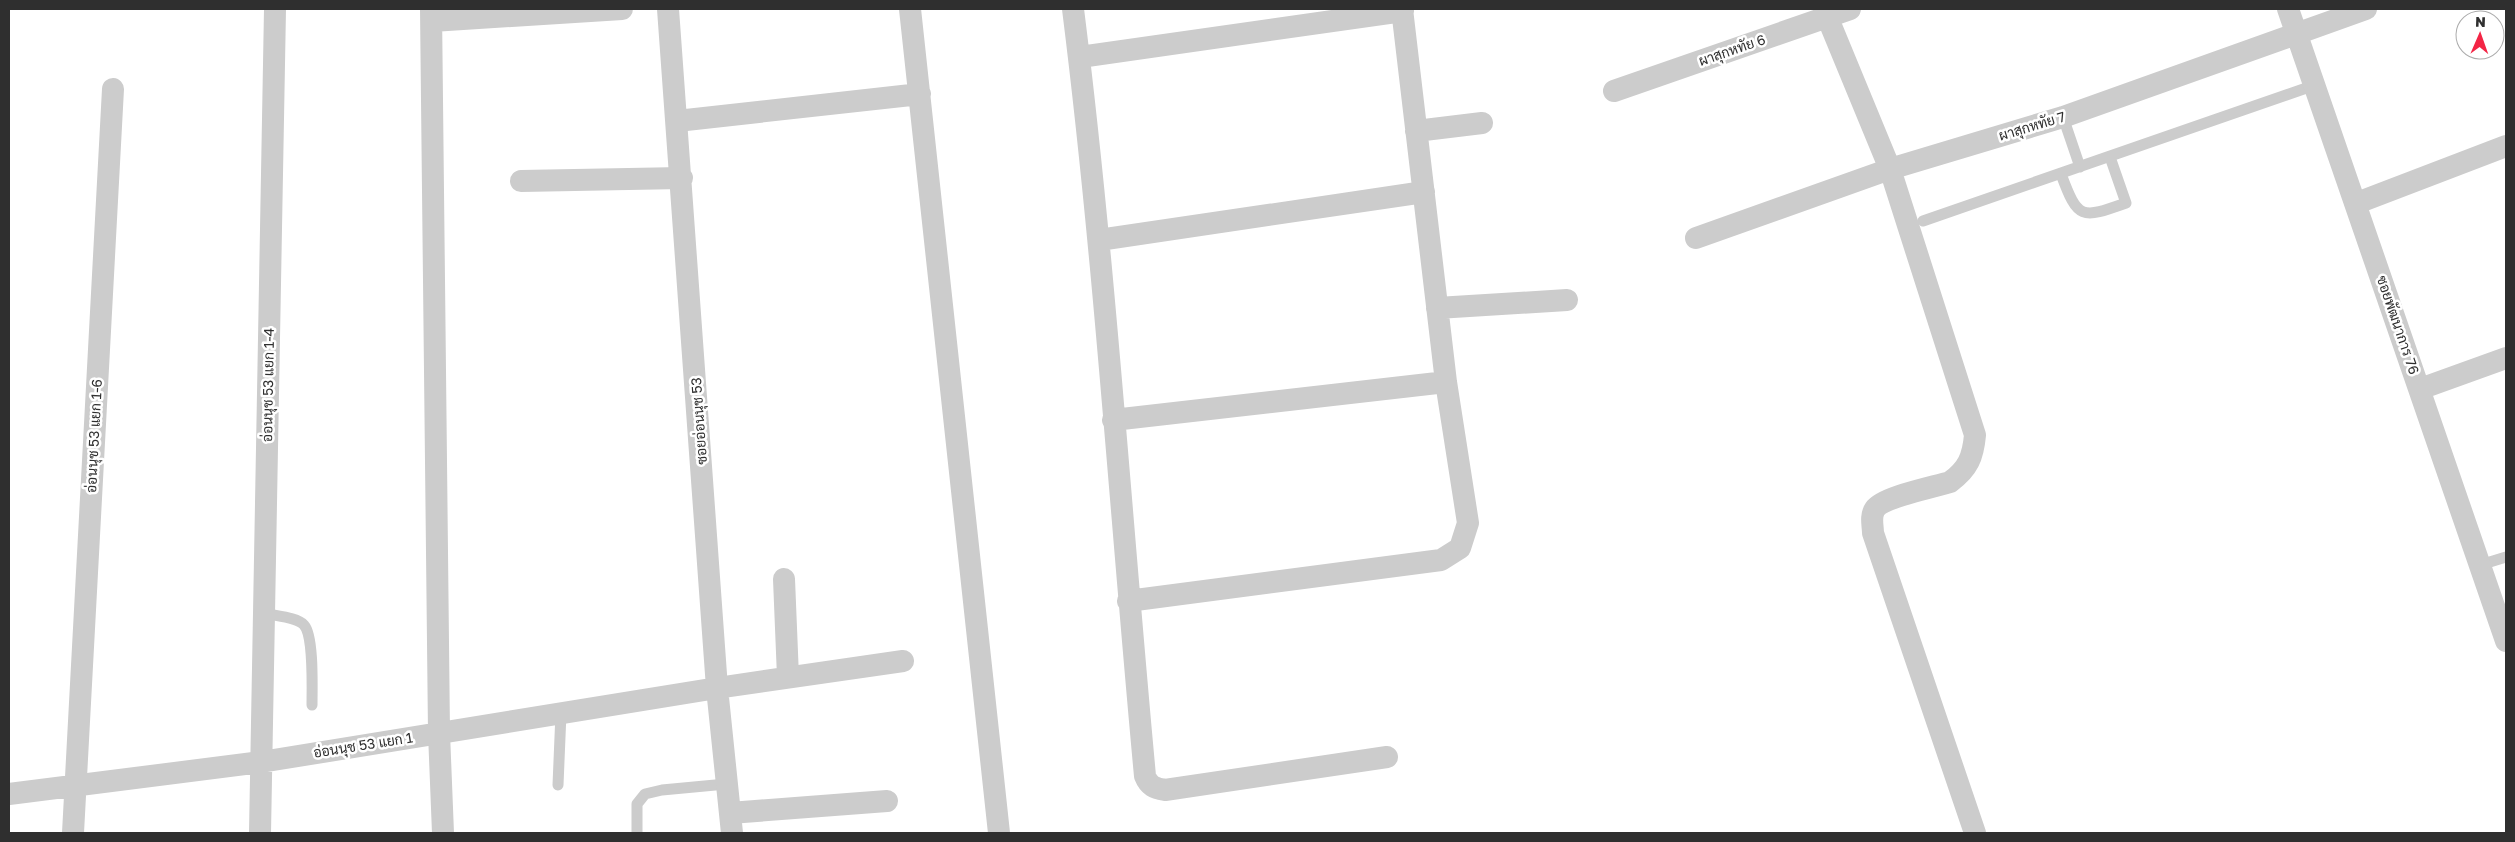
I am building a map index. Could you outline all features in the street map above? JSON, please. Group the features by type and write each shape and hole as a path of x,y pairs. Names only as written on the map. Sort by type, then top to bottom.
{"street":[{"name":"อ่อนนุช 53 แยก 1-4","path":"260,833 275,9"},
{"path":"443,833 439,733 431,15 622,9"},
{"name":"ซอยอ่อนนุช 53","path":"668,9 682,178 717,688 731,823"},
{"path":"910,9 999,833"},
{"path":"1073,9 1100,240 1113,420 1144,776 1148,784 1155,789 1165,790 1387,757"},
{"name":"ผาสุกหทัย 6","path":"1614,91 1826,13 1850,9"},
{"name":"ซอยพัฒนาการ 76","path":"2288,9 2357,204 2506,641"},
{"name":"ผาสุกหทัย 7","path":"1696,238 1890,169 2064,117 2366,9"},
{"path":"1080,57 1403,10 1446,382 1468,523 1460,548 1441,560 1128,601"},
{"path":"1826,13 1890,169 1975,435 1973,454 1968,467 1957,477 1950,482 1885,502 1875,509 1873,526 1975,833"},
{"name":"อ่อนนุช 53 แยก 1-6","path":"73,833 113,89"},
{"path":"677,121 920,94"},
{"path":"1416,131 1482,122"},
{"path":"2357,204 2506,146"},
{"path":"521,182 682,178"},
{"path":"1100,240 1424,192"},
{"path":"1437,308 1567,300"},
{"path":"2420,389 2506,358"},
{"path":"1113,420 1446,382"},
{"path":"784,579 788,677"},
{"name":"อ่อนนุช 53 แยก 1","path":"9,794 75,784 261,762 717,688 903,661"},
{"path":"731,823 887,801"}],"lane":[{"path":"1924,222 2315,85"},
{"path":"2064,117 2080,167"},
{"path":"2061,174 2071,202 2081,212 2094,214 2126,203 2110,156"},
{"path":"2480,565 2506,557"},
{"path":"264,613 298,621 304,625 309,637 312,705"},
{"path":"558,785 561,713"},
{"path":"637,833 637,804 645,794 662,790 726,784"}]}
